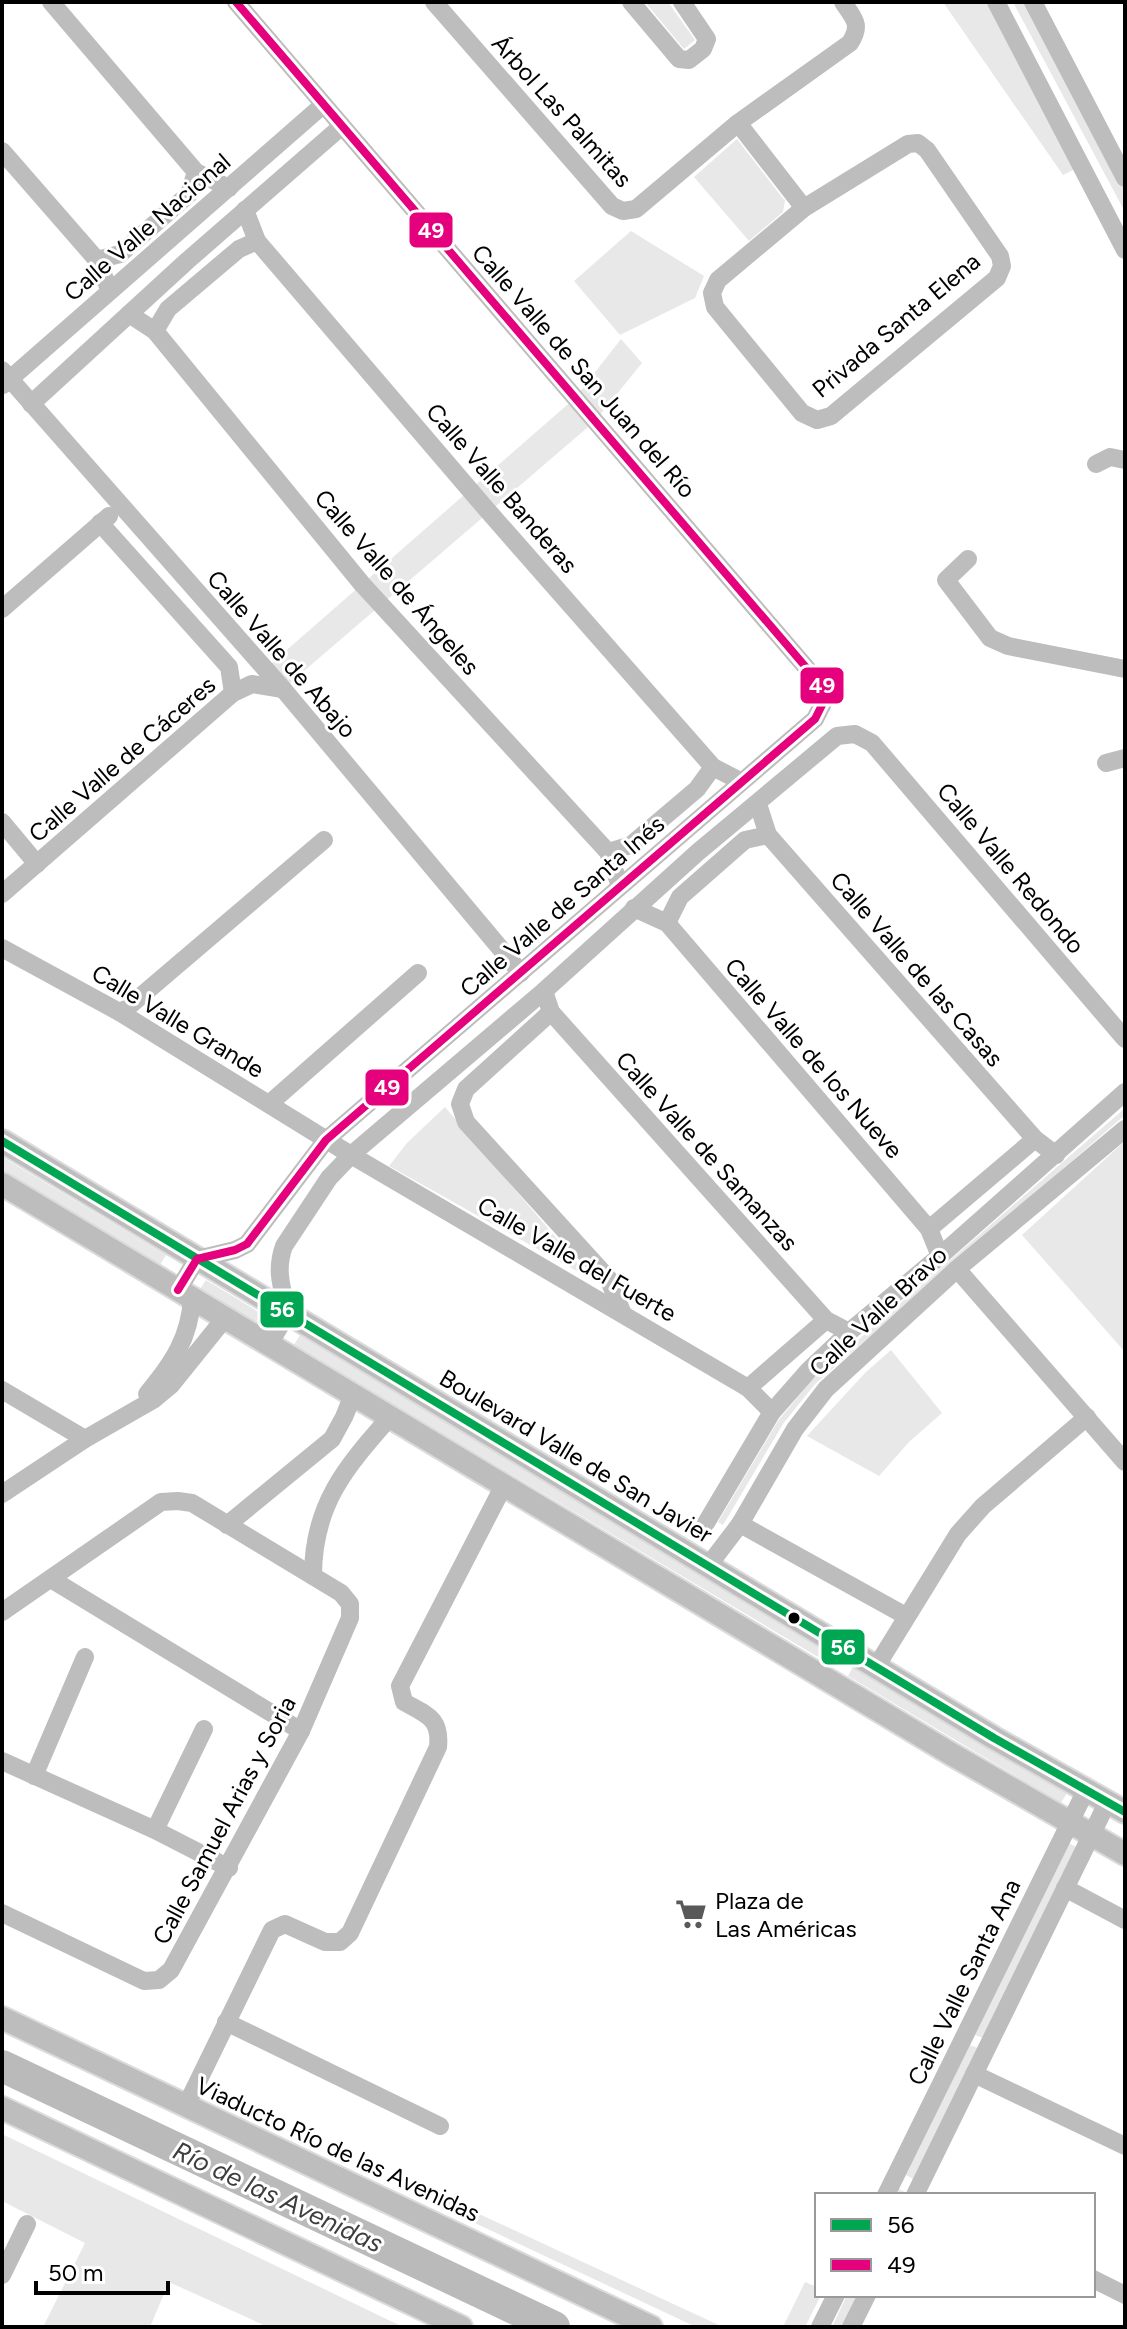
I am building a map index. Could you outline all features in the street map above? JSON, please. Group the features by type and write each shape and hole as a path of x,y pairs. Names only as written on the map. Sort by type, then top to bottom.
{"main road":[{"name":"Boulevard Valle de San Javier","path":"2,1141 1116,1808"},
{"path":"2,1184 1069,1824 1125,1854"},
{"path":"826,1679 845,1648"},
{"name":"Viaducto Río de las Avenidas","path":"2,2018 651,2327"},
{"path":"2,2108 461,2327"}],"street":[{"path":"51,2 196,172 229,188"},
{"name":"Calle Valle de San Juan del Río","path":"236,2 822,686 823,703"},
{"name":"Árbol Las Palmitas","path":"434,2 612,206 623,211 636,209 738,123"},
{"path":"631,2 679,59 689,60 703,49 707,39 682,2"},
{"path":"804,208 738,123 850,43 857,32 855,20 843,2"},
{"path":"996,2 1125,250"},
{"path":"1033,2 1125,178"},
{"name":"Calle Valle Nacional","path":"5,378 323,105"},
{"path":"31,404 187,261 342,126"},
{"name":"Privada Santa Elena","path":"918,143 927,150 1000,256 1002,266 997,278 831,416 817,420 802,413 715,307 712,293 718,280 804,208 908,144 918,143"},
{"path":"2,151 97,260 110,291"},
{"path":"97,260 120,254 189,194 196,172"},
{"name":"Calle Valle Banderas","path":"245,210 257,241 488,511 713,767 740,781"},
{"path":"169,240 187,261"},
{"path":"155,331 168,309 239,249 257,241"},
{"name":"Calle Valle de Ángeles","path":"129,314 155,331 362,584 608,852 620,886"},
{"name":"Calle Valle de Abajo","path":"5,378 283,689 521,973"},
{"path":"1096,464 1110,457 1125,460"},
{"path":"2,609 120,506"},
{"name":"Calle Valle de Abajo","path":"100,523 229,667 233,693"},
{"path":"968,559 946,580 990,638 1008,646 1125,669"},
{"name":"Calle Valle de Cáceres","path":"2,894 233,693 252,684 283,689"},
{"name":"Calle Valle de Santa Inés","path":"197,1259 235,1250 255,1235 326,1140 815,719 823,703"},
{"name":"Calle Valle de Santa Inés","path":"288,1313 277,1268 284,1246 329,1178 351,1155 544,991 698,852 837,736 855,734"},
{"name":"Calle Valle Redondo","path":"855,734 872,743 1125,1039"},
{"path":"1106,763 1125,758"},
{"path":"608,852 631,845 697,789 713,767"},
{"name":"Calle Valle de las Casas","path":"758,804 768,835 1035,1139 1056,1155"},
{"path":"2,822 37,864"},
{"path":"683,833 698,852"},
{"path":"667,923 680,897 745,840 768,835"},
{"path":"121,1013 324,840"},
{"name":"Calle Valle de los Nueve","path":"634,908 667,923 929,1229 940,1256"},
{"name":"Calle Valle Grande","path":"2,948 121,1013 351,1155"},
{"path":"269,1104 418,973"},
{"name":"Calle Valle de Samanzas","path":"544,991 551,1012 826,1320 849,1332"},
{"path":"551,1012 466,1089 460,1104 466,1122 608,1278 623,1314"},
{"name":"Calle Valle Bravo","path":"706,1523 772,1412 809,1370 1125,1092"},
{"name":"Calle Valle Bravo","path":"708,1566 740,1524 795,1429 826,1389 957,1269 1125,1129"},
{"path":"929,1229 1035,1139"},
{"name":"Calle Valle del Fuerte","path":"351,1155 748,1388 772,1412"},
{"path":"131,1410 161,1377 182,1345 188,1330 185,1294 197,1259"},
{"path":"957,1269 1125,1462"},
{"path":"269,1344 288,1313"},
{"path":"2,1494 131,1410 153,1400 171,1385 225,1318"},
{"path":"748,1388 826,1320"},
{"path":"2,1390 85,1439"},
{"path":"227,1525 332,1439 353,1395"},
{"path":"313,1576 313,1549 327,1500 357,1454 390,1417"},
{"path":"876,1667 958,1534 983,1506 1087,1417"},
{"path":"186,2106 272,1930 285,1924 325,1942 340,1942 350,1933 438,1747 440,1731 431,1717 404,1702 400,1686 504,1485"},
{"name":"Calle Samuel Arias y Soria","path":"2,1612 161,1502 178,1501 192,1503 341,1593 350,1604 350,1618 301,1731 171,1970 159,1980 144,1981 2,1913"},
{"path":"740,1524 906,1616"},
{"path":"51,1579 301,1731"},
{"path":"34,1776 85,1657"},
{"path":"155,1830 204,1729"},
{"path":"2,1761 155,1830 229,1868"},
{"name":"Calle Valle Santa Ana","path":"890,2187 1086,1790"},
{"name":"Calle Valle Santa Ana","path":"921,2193 974,2074 1091,1835 1116,1808"},
{"path":"1065,1888 1125,1920"},
{"path":"226,2022 440,2126"},
{"path":"963,2038 986,2049"},
{"path":"974,2074 1125,2146"},
{"path":"890,2187 921,2193"},
{"path":"2,2275 27,2224"},
{"path":"1095,2280 1125,2295"},
{"path":"820,2327 835,2297"},
{"path":"855,2326 866,2297"}],"shaded area":[{"path":"645,2 668,2 695,40 684,49"},
{"path":"943,2 989,2 1077,168 1063,175"},
{"path":"1013,2 1028,2 1125,185 1125,212"},
{"path":"737,139 785,201 783,212 749,241 694,177"},
{"path":"631,231 704,276 695,298 620,335 574,281"},
{"path":"621,339 642,363 595,421 283,689 265,669 575,398"},
{"path":"445,1107 591,1279 389,1166 407,1143"},
{"path":"1125,1108 1125,1115 815,1384 783,1424 723,1525 718,1522 778,1421 811,1381"},
{"path":"1125,1141 1125,1352 1022,1235"},
{"path":"2,1157 166,1255 160,1265 2,1170"},
{"path":"206,1280 262,1314 256,1323 200,1289"},
{"path":"300,1335 824,1647 818,1657 294,1345"},
{"path":"891,1350 942,1413 909,1442 879,1476 807,1436 865,1373"},
{"path":"854,1665 1067,1793 1061,1803 848,1676"},
{"path":"1069,1843 1076,1847 983,2038 975,2035"},
{"path":"970,2045 978,2048 907,2193 913,2179 906,2175"},
{"path":"2,2134 403,2327 268,2327 169,2282 150,2327 43,2327 85,2243 2,2201"},
{"path":"434,2193 723,2327 696,2327 430,2202"},
{"path":"805,2282 815,2286 815,2297 820,2297 805,2327 783,2327"},
{"path":"846,2297 856,2297 842,2327 832,2327"}],"waterway":[{"name":"Río de las Avenidas","path":"2,2066 554,2327"}],"transit line":[{"name":"49","path":"178,1290 197,1259 247,1244 326,1140 815,719 823,703 822,686 236,2"},
{"name":"56","path":"2,1141 994,1738 1125,1812"}],"place":[{"name":"Plaza de Las Américas","path":"691,1914"}]}
